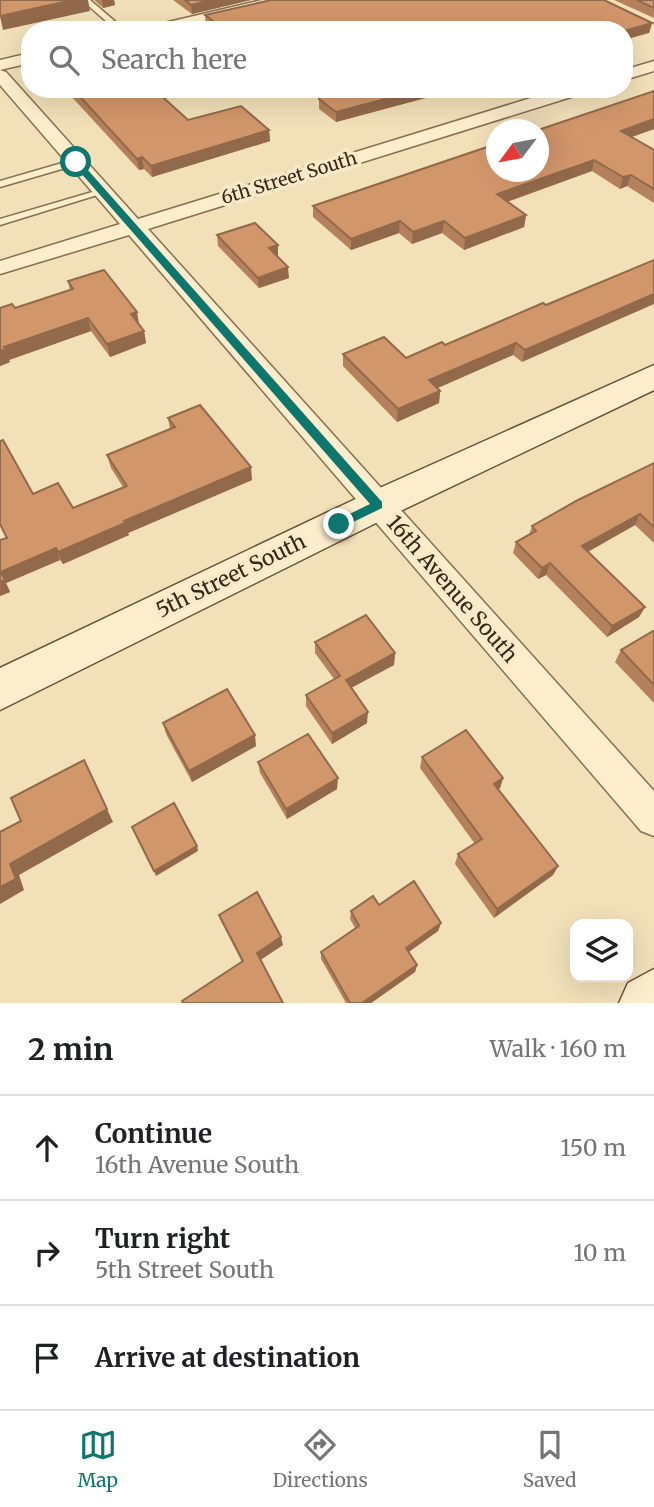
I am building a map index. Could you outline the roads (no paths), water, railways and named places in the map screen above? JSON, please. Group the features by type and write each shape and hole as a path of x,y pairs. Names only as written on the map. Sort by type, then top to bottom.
{"street":[{"path":"191,21 281,0"},
{"path":"0,65 21,60"},
{"path":"633,72 654,66"},
{"name":"16th Avenue South","path":"0,75 654,818"},
{"name":"6th Street South","path":"0,268 550,98"},
{"name":"5th Street South","path":"0,690 378,505 654,376"},
{"path":"648,1003 654,998"}],"lane":[{"path":"86,0 110,21"},
{"path":"0,184 76,162"},
{"path":"0,222 102,192"}]}
